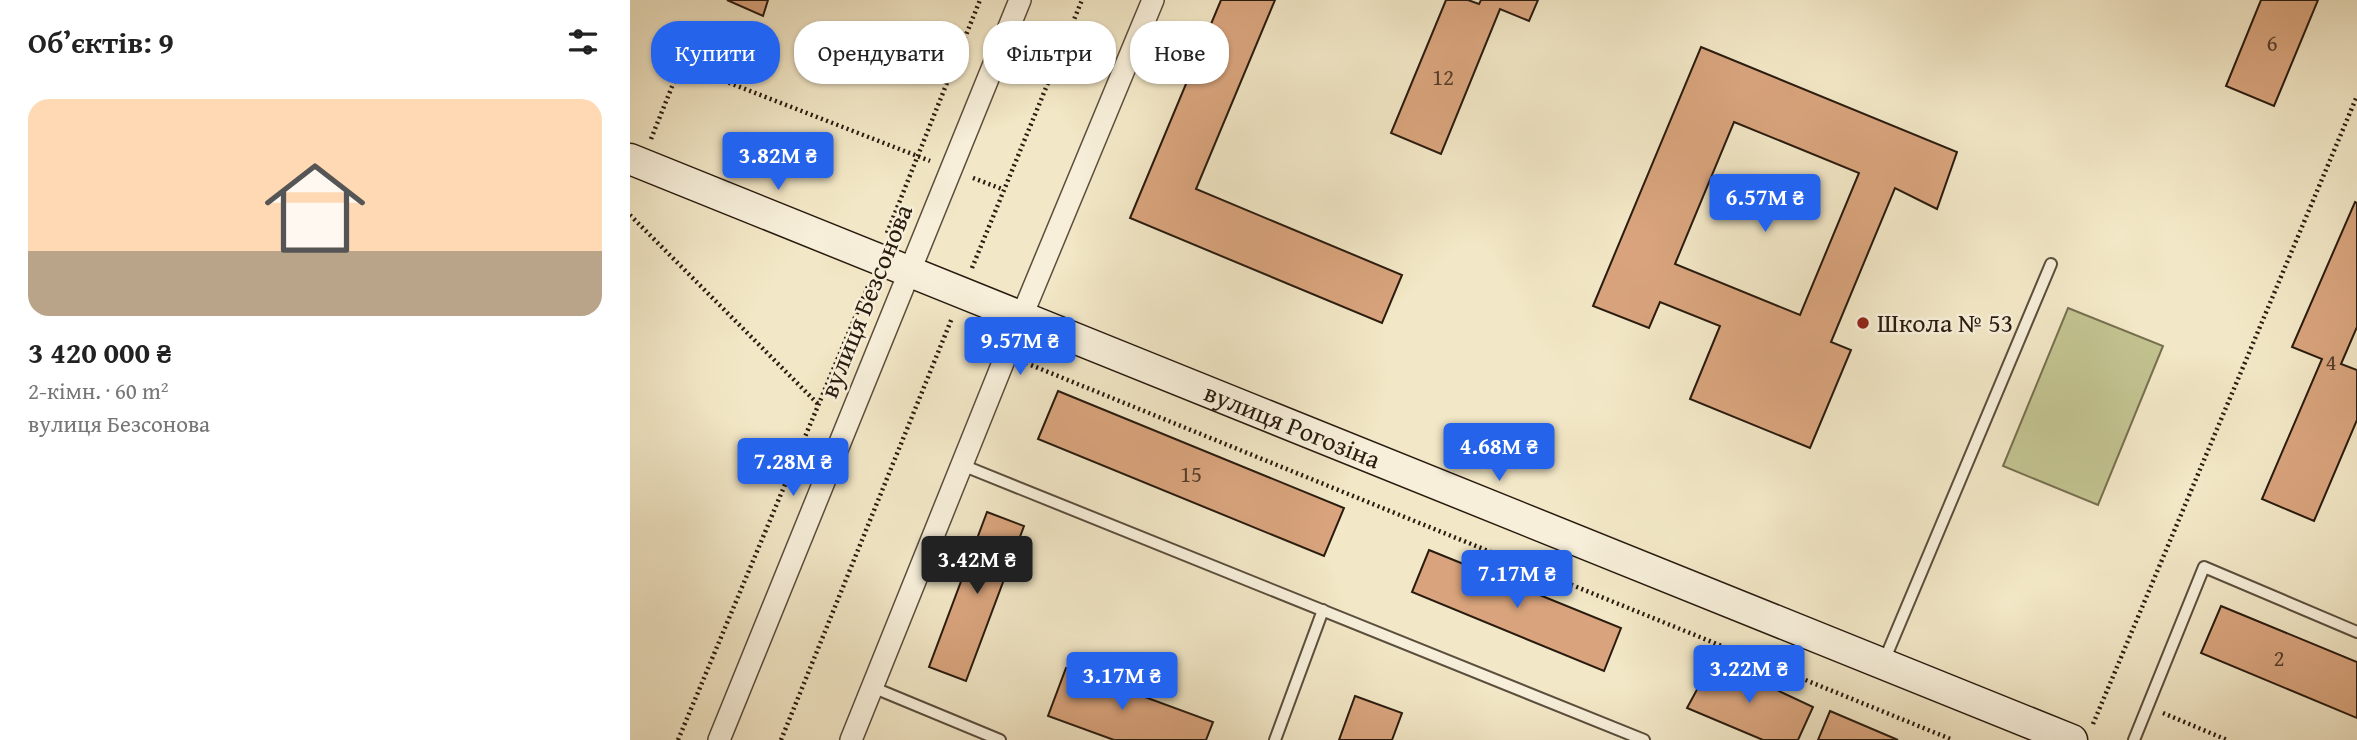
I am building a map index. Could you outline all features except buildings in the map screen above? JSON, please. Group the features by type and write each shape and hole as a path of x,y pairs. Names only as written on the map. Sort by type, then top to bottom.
{"street":[{"name":"вулиця Безсонова","path":"719,740 907,272 1020,0"},
{"path":"851,740 1153,0"},
{"name":"вулиця Рогозіна","path":"636,161 1883,664 2082,734"}],"lane":[{"path":"1883,664 2051,264"},
{"path":"962,464 1644,740"},
{"path":"2134,740 2204,568 2357,632"},
{"path":"1275,740 1323,610"},
{"path":"872,687 1000,740"}],"path":[{"path":"678,740 877,260 980,0"},
{"path":"780,740 1002,189 1082,0"},
{"path":"636,161 681,64 1002,189"},
{"path":"2082,734 2357,96"},
{"path":"630,215 818,404"},
{"path":"1006,355 1953,740"},
{"path":"2148,707 2227,740"}],"green space":[{"path":"2068,308 2163,346 2098,505 2003,466"}],"place":[{"name":"Школа № 53","path":"1863,323"}]}
